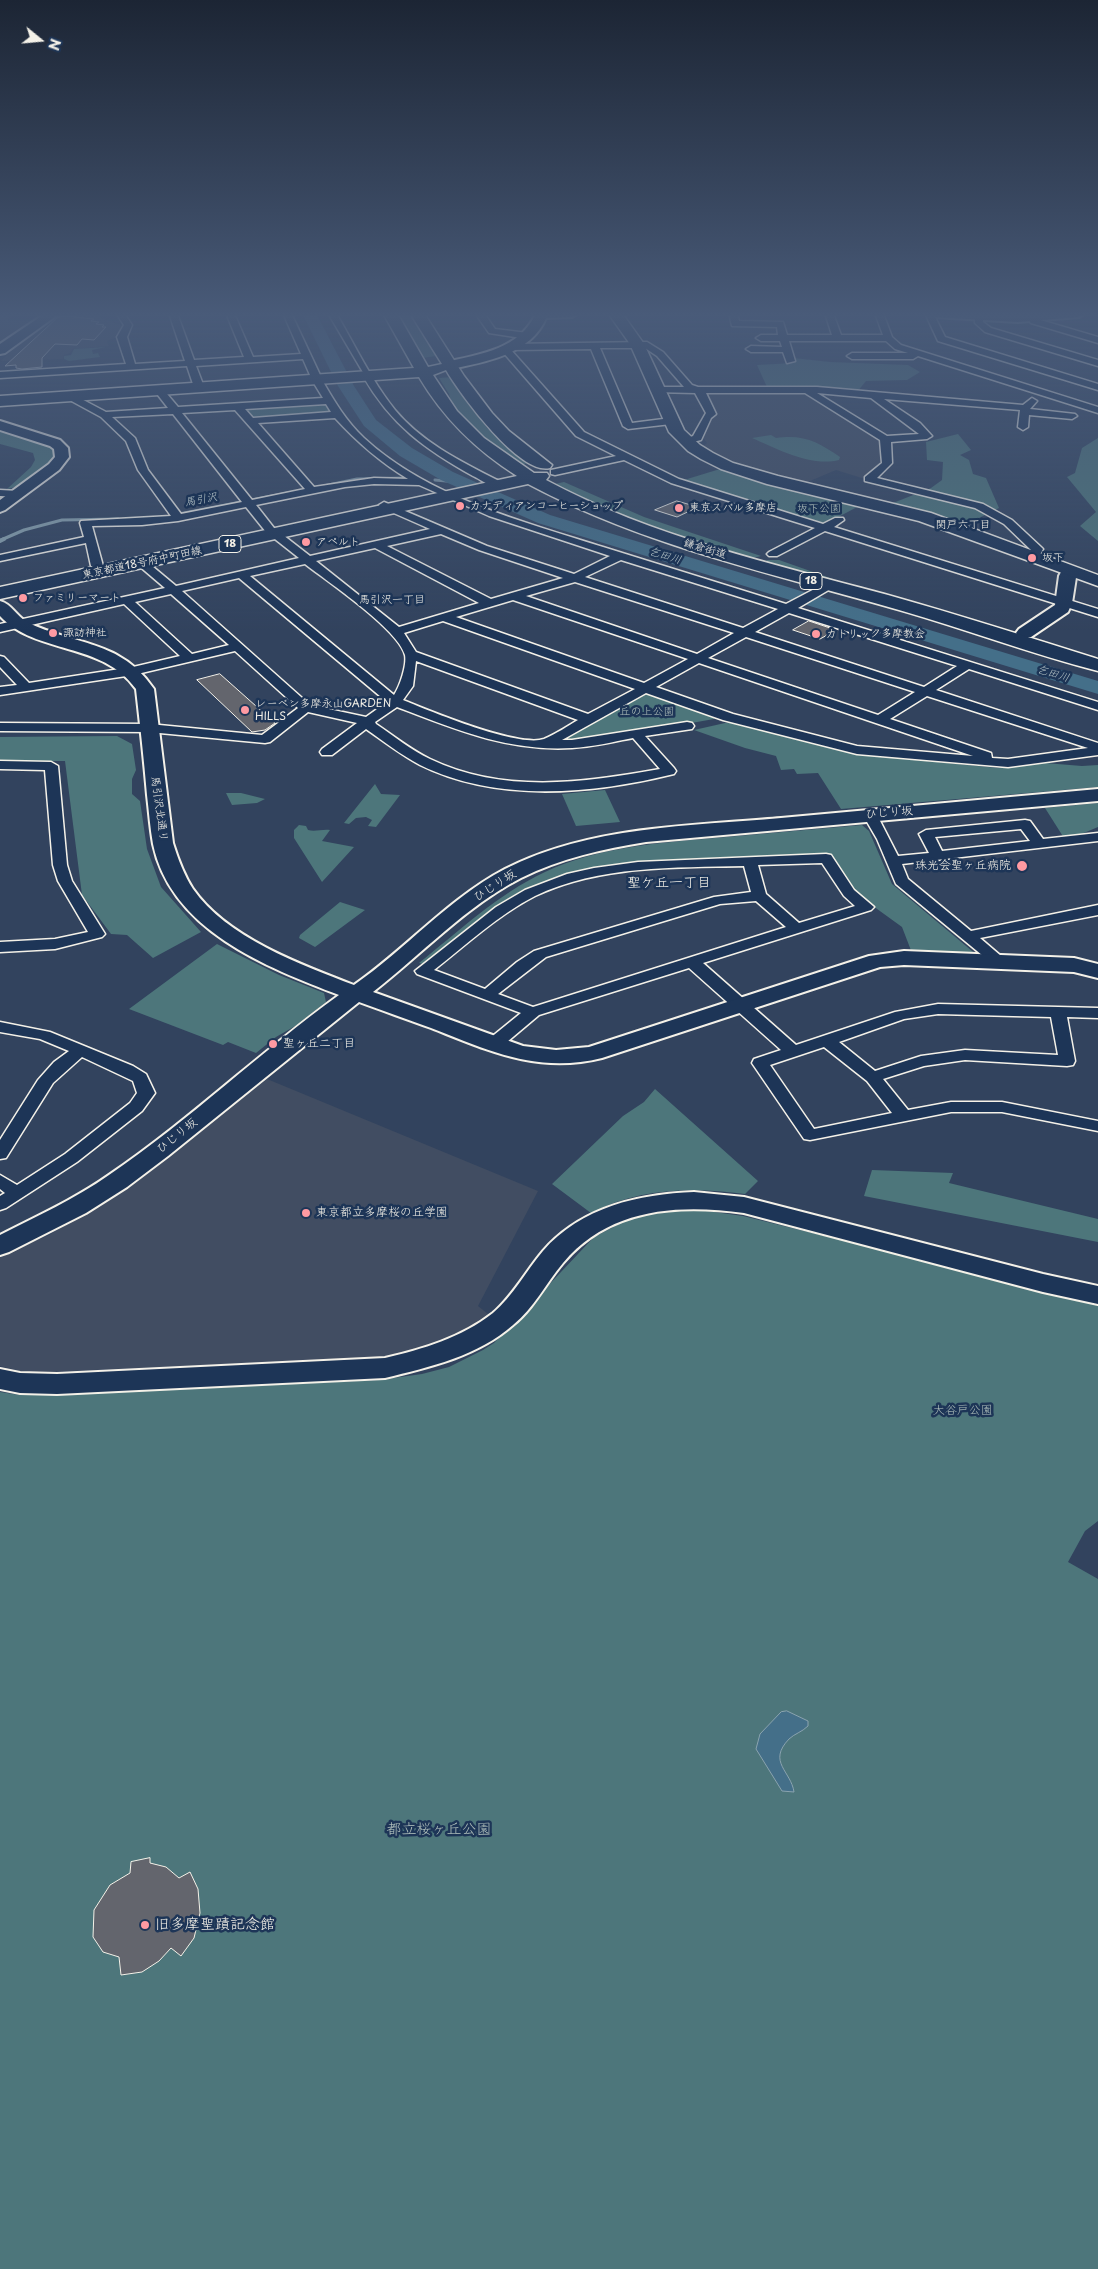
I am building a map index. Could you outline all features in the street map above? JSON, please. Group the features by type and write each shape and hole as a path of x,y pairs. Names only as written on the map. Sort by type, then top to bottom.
{"main road":[{"name":"鎌倉街道","path":"457,419 466,430 494,454 528,477 617,518 681,542 882,600 1098,655"},
{"name":"鎌倉街道","path":"488,419 494,427 521,450 555,472 587,489 649,515 773,554 830,584"},
{"path":"671,421 685,441 707,456 749,473 925,517 1098,582"},
{"name":"18","path":"451,494 555,472"},
{"name":"東京都道18号府中町田線","path":"0,587 451,494"},
{"name":"東京都道18号府中町田線","path":"0,594 272,532"},
{"path":"754,564 773,554"},
{"name":"鎌倉街道","path":"1020,636 1098,665"}],"street":[{"path":"108,419 131,440 143,470 176,516"},
{"path":"180,419 272,532 397,631 411,654 407,686 395,702 384,712 368,721 327,752"},
{"path":"250,421 280,419"},
{"path":"340,419 377,453 424,483 514,522 789,607 1098,706"},
{"path":"398,419 413,433 444,455 492,485"},
{"path":"567,419 580,434 623,457 675,481 1098,612"},
{"path":"623,419 626,427 671,421"},
{"path":"685,441 696,438 705,419"},
{"path":"853,419 885,439 927,436 907,419"},
{"path":"1023,427 1024,419"},
{"path":"250,421 310,489"},
{"path":"0,425 46,439 55,443 62,452 62,457 54,467 0,507"},
{"path":"580,434 592,433"},
{"path":"885,439 890,459 887,466 869,479 979,506 1008,522 1037,549 1034,557"},
{"path":"555,472 623,457"},
{"path":"97,566 85,523 142,522 310,489 374,480 424,483"},
{"path":"0,493 18,494"},
{"path":"388,507 483,548 1098,747"},
{"path":"773,554 838,520"},
{"path":"9,626 442,530"},
{"path":"0,558 90,539"},
{"path":"376,545 489,603"},
{"path":"397,631 575,578 620,556"},
{"path":"142,563 306,708 368,721"},
{"path":"1020,636 1056,613 1064,602 1066,577 1069,571"},
{"path":"242,575 395,702 476,733 545,744 599,741 687,726"},
{"path":"545,744 830,584"},
{"path":"513,596 1008,763"},
{"path":"126,600 188,657"},
{"name":"馬引沢北通り","path":"0,606 9,626 108,656 133,671 145,689 163,843 170,868 182,889 215,924 267,956 358,994 534,1056 574,1057 594,1053 877,961 904,958 1074,965 1096,968"},
{"path":"443,617 645,688 722,719 857,750 1008,763 1098,751"},
{"path":"0,691 133,671 237,647"},
{"path":"411,654 589,719"},
{"path":"0,660 26,687"},
{"path":"881,720 967,665"},
{"path":"0,728 149,728 265,739 306,708"},
{"path":"368,721 370,726 425,762 454,774 487,782 525,786 583,785 669,771 636,734"},
{"path":"0,765 51,766 60,865 65,882 97,934 55,944 0,948"},
{"name":"ひじり坂","path":"0,1246 77,1207 118,1181 159,1151 358,994 480,894 523,868 584,847 646,836 1098,795"},
{"path":"870,815 894,861 900,882 970,936 1000,962"},
{"path":"938,856 926,834 1025,824 1039,844"},
{"path":"894,861 1098,837"},
{"path":"495,1043 533,1012 866,907 849,893 826,858 655,865 615,869 575,877 532,892 498,913 423,971 533,1012"},
{"path":"750,861 759,896 796,928"},
{"path":"488,994 523,965 540,954 719,900 759,896"},
{"path":"970,936 1098,910"},
{"path":"692,962 792,1051"},
{"path":"1098,1013 938,1009 901,1015 760,1063 810,1134 951,1106 1002,1107 1098,1126"},
{"path":"873,1077 921,1061 965,1055 1067,1061 1058,1013"},
{"path":"0,1027 44,1035 136,1075 143,1082 146,1093 136,1107 52,1172 0,1204"},
{"path":"826,1040 873,1077 902,1116"},
{"path":"0,1154 46,1080 60,1066 80,1051"},
{"path":"0,1181 17,1193"},
{"path":"0,1379 20,1383 57,1384 385,1368 436,1356 473,1340 504,1319 560,1249 586,1227 616,1212 650,1203 682,1198 714,1200 744,1205 1043,1283 1098,1295"}],"shaded area":[{"path":"709,419 849,419 878,437 882,442 882,465 865,479 836,470 803,484 755,472 709,453 700,448 707,443 701,435"},
{"name":"東京都立多摩桜の丘学園","path":"267,1079 538,1191 478,1306 488,1314 463,1332 423,1349 378,1357 29,1373 0,1366 0,1256 49,1235 137,1182"},
{"path":"787,1711 808,1721 808,1726 789,1739 780,1754 782,1766 794,1792 782,1791 756,1749 760,1734 781,1712"}],"green space":[{"path":"464,419 481,419 487,428 531,463 517,465 482,439"},
{"path":"0,430 48,444 55,452 53,458 42,470 27,481 7,489 31,467 35,460 33,453 0,444"},
{"path":"958,434 971,450 960,455 969,460 973,474 986,478 999,508 965,525 893,503 931,488 942,480 943,462 927,460 926,442"},
{"path":"771,435 776,438 795,437 810,440 840,457 839,460 828,462 794,456 752,438"},
{"path":"1098,438 1098,541 1080,526 1096,512 1067,477 1075,473 1082,448"},
{"name":"坂下公園","path":"720,469 859,506 825,524 818,524 684,483 684,480"},
{"path":"564,482 644,517 761,556 749,559 653,529 550,485"},
{"path":"767,560 779,560 833,579 830,581 765,563"},
{"name":"丘の上公園","path":"643,693 650,693 715,714 714,719 595,740 568,742 564,738"},
{"path":"725,723 736,723 856,754 998,768 1045,763 1082,766 1098,765 1098,787 841,809 818,773 797,774 794,769 781,770 776,756 745,748 694,730"},
{"path":"117,736 132,744 136,770 132,779 132,794 140,801 147,849 161,887 201,932 153,958 127,935 111,934 82,895 65,761 0,761 0,737"},
{"path":"375,784 381,794 400,795 376,827 368,826 372,820 366,817 356,818 349,824 344,823"},
{"path":"605,790 620,822 576,826 562,794"},
{"path":"226,793 241,793 265,799 257,803 232,805"},
{"path":"1098,803 1098,827 1079,835 1080,837 1064,838 1045,808"},
{"path":"299,825 306,826 311,831 330,830 322,841 354,847 322,882 294,838 294,830"},
{"path":"862,825 869,831 892,884 978,956 912,953 902,927 855,893 832,855 634,862 566,876 495,911 423,964 419,963 479,914 511,891 545,872 586,857 650,844"},
{"path":"340,902 365,910 315,947 299,938 300,935"},
{"path":"217,944 279,975 324,993 326,1002 297,1025 276,1037 256,1053 228,1042 223,1045 129,1009"},
{"path":"655,1089 758,1181 745,1194 686,1190 647,1194 628,1198 591,1213 552,1184 623,1116 644,1102"},
{"path":"872,1170 953,1173 949,1183 1098,1219 1098,1242 864,1196"},
{"name":"都立桜ヶ丘公園","path":"678,1207 743,1216 1098,1303 1098,1521 1085,1531 1068,1562 1098,1579 1098,2269 0,2269 0,1392 20,1395 53,1395 379,1380 422,1374 449,1367 494,1343 594,1237 627,1220"}],"building":[{"name":"東京スバル多摩店","path":"677,501 698,507 677,517 655,510"},
{"name":"カトリック多摩教会","path":"809,621 836,630 820,639 793,630"},
{"name":"レーベン多摩永山GARDEN HILLS","path":"220,674 275,723 265,730 252,732 197,680"},
{"name":"旧多摩聖蹟記念館","path":"150,1858 150,1863 166,1867 179,1878 190,1872 198,1889 200,1913 194,1938 181,1956 171,1948 159,1961 142,1972 121,1975 119,1957 103,1952 93,1937 94,1910 110,1885 130,1873 131,1862"}],"waterway":[{"name":"乞田川","path":"367,419 406,452 447,476 544,519 1098,688"},
{"name":"馬引沢","path":"319,487 357,479 407,478"},
{"name":"馬引沢","path":"435,480 458,482"},
{"name":"馬引沢","path":"179,514 298,491"},
{"name":"馬引沢","path":"1,540 24,530 62,520 118,519"},
{"name":"馬引沢","path":"0,541 4,539"}],"place":[{"name":"カナディアンコーヒーショップ","path":"460,506"},
{"name":"東京スバル多摩店","path":"679,508"},
{"name":"アペルト","path":"306,542"},
{"name":"坂下","path":"1032,558"},
{"name":"ファミリーマート","path":"23,598"},
{"name":"諏訪神社","path":"53,633"},
{"name":"カトリック多摩教会","path":"816,634"},
{"name":"レーベン多摩永山GARDEN HILLS","path":"245,710"},
{"name":"珠光会聖ヶ丘病院","path":"1022,866"},
{"name":"聖ヶ丘二丁目","path":"273,1044"},
{"name":"東京都立多摩桜の丘学園","path":"306,1213"},
{"name":"旧多摩聖蹟記念館","path":"145,1925"}],"district":[{"name":"関戸六丁目","path":"963,525"},
{"name":"馬引沢一丁目","path":"392,600"},
{"name":"聖ケ丘一丁目","path":"669,883"}],"park label":[{"name":"大谷戸公園","path":"963,1411"}]}
